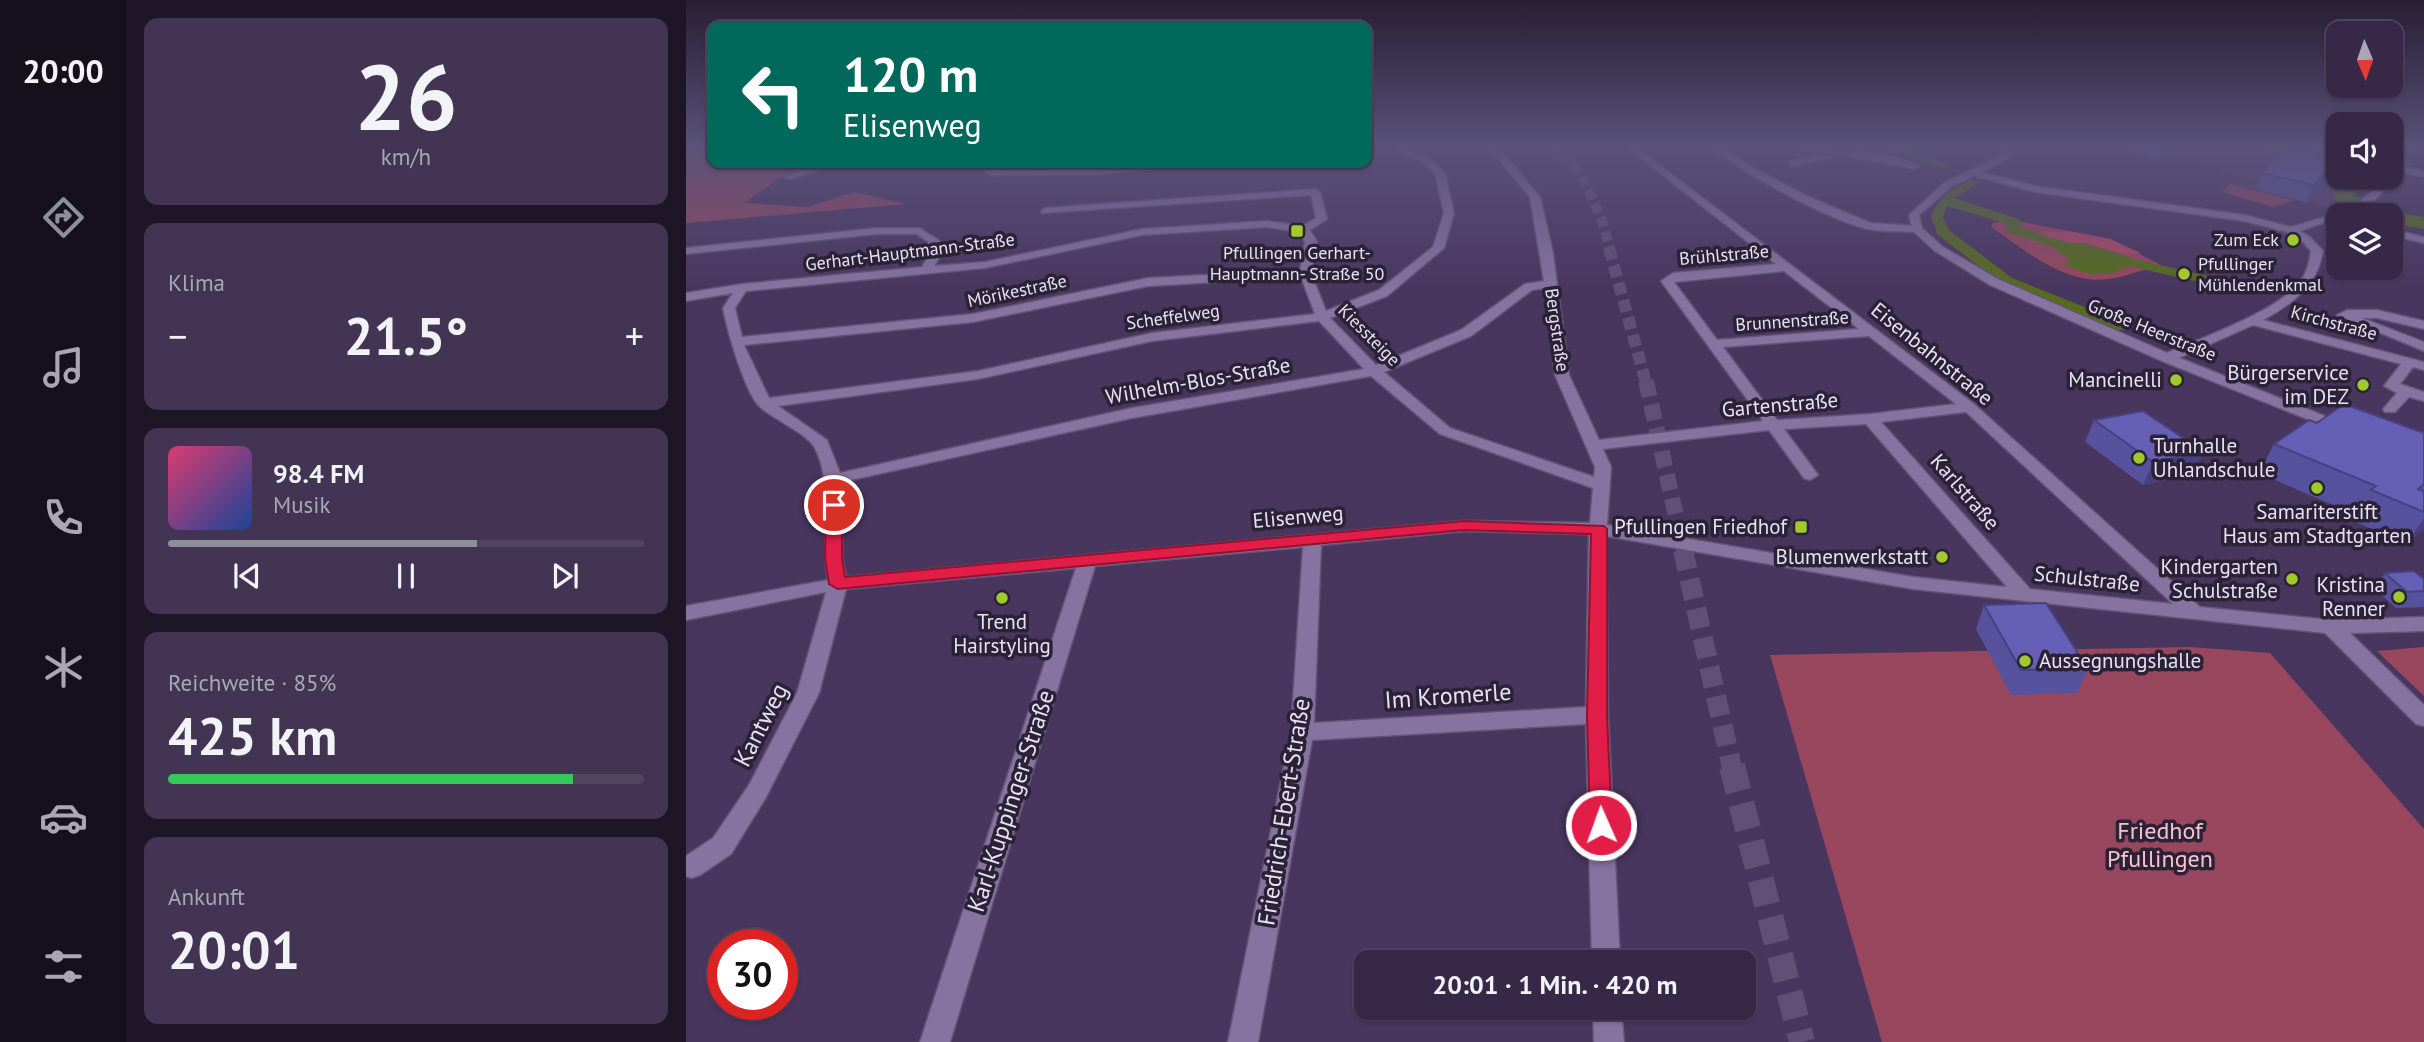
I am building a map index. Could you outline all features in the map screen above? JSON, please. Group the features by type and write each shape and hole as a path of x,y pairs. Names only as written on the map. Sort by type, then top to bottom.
{"street":[{"path":"1046,211 1292,194"},
{"path":"1304,229 1322,219 1315,194"},
{"name":"Scheffelweg","path":"764,403 978,375 1152,337 1322,317 1383,293 1438,247 1449,213 1445,194"},
{"name":"Bergstraße","path":"1532,194 1535,197 1550,284 1562,375 1603,467 1599,529 1597,715 1606,950"},
{"name":"Eisenbahnstraße","path":"1691,194 1969,407 2195,613"},
{"path":"1795,194 1869,226 1917,229 1914,215 1934,194"},
{"path":"2068,194 2244,218 2291,230 2317,251 2315,267 2304,284 2282,302 2167,358"},
{"path":"2291,230 2326,220"},
{"name":"Gerhart-Hauptmann-Straße","path":"686,297 742,288 985,265 1142,232 1267,224 1304,229"},
{"name":"Kiessteige","path":"1304,229 1311,242 1305,273 1322,317 1374,372 1445,431 1603,486"},
{"name":"Große Heerstraße","path":"1917,229 1951,257 1994,282 2050,309 2354,433"},
{"path":"686,251 877,231 919,231 934,240 933,258 926,271"},
{"path":"2403,235 2424,240"},
{"name":"Brühlstraße","path":"1713,344 1667,281 1674,277 1786,267"},
{"name":"Mörikestraße","path":"736,342 973,318 1149,282 1305,273"},
{"name":"Wilhelm-Blos-Straße","path":"834,479 1132,413 1374,372 1466,333 1529,287 1550,284"},
{"path":"742,288 729,308 736,342 764,403 821,443 834,479 833,558 838,584"},
{"path":"2424,325 2377,314 2343,315 2424,347"},
{"name":"Kirchstraße","path":"2249,320 2417,364"},
{"name":"Brunnenstraße","path":"1713,344 1873,332"},
{"path":"1713,344 1810,475"},
{"name":"Kirchstraße","path":"2417,364 2391,386 2418,394"},
{"name":"Kirchstraße","path":"2390,409 2418,394"},
{"name":"Gartenstraße","path":"1594,445 1969,407"},
{"name":"Karlstraße","path":"1870,419 2025,595"},
{"name":"Elisenweg","path":"686,613 838,584 1464,526 1599,529 1913,583"},
{"name":"Friedrich-Ebert-Straße","path":"1243,1042 1302,732 1312,538"},
{"name":"Karl-Kuppinger-Straße","path":"935,1042 1088,560"},
{"name":"Schulstraße","path":"1913,583 2331,627 2424,624"},
{"name":"Kantweg","path":"688,869 722,846 757,792 808,693 838,584"},
{"path":"2331,627 2424,718"},
{"name":"Im Kromerle","path":"1302,732 1597,715"},
{"path":"1608,1020 1609,1042"}],"shaded area":[{"path":"2227,194 2343,194 2345,200 2342,203 2326,203 2326,207 2297,200 2275,208"},
{"path":"2068,231 2110,239 2141,253 2118,253 2082,243 2039,243 2017,234"},
{"path":"2059,243 2083,243 2128,256 2131,259 2127,263 2131,265 2111,274 2095,273 2095,276 2064,265 2070,260 2050,246"}],"green space":[{"path":"686,194 757,194 744,203 808,207 849,194 861,194 906,204 686,223"},
{"path":"2228,194 2267,194 2291,200 2273,207"},
{"path":"2007,219 2110,239 2161,265 2108,279 2076,277 2046,264 1991,227 1993,223"},
{"name":"Friedhof Pfullingen","path":"2190,647 2270,653 2424,829 2424,1042 1882,1042 1770,655"},
{"path":"2424,647 2424,696 2377,651"}],"building":[{"path":"2344,404 2424,433 2424,484 2418,489 2424,491 2424,512 2371,490 2376,486 2274,444 2309,420 2317,423"},
{"path":"2143,411 2204,452 2153,462 2094,420"},
{"path":"2414,571 2424,579 2424,591 2407,592 2385,573"},
{"path":"2046,603 2088,669 2021,670 1984,605"}],"waterway":[{"path":"1946,199 1951,194"},
{"path":"2343,194 2345,200 2353,203"},
{"path":"1942,204 1946,199"},
{"path":"1946,199 2015,222 2011,229 2081,251 2248,289"},
{"path":"1941,206 1937,217 1943,232 2007,281 2121,327"},
{"path":"2403,219 2424,223"}],"tunnel":[{"path":"1590,194 1602,221 1610,250"},
{"path":"1609,248 1646,383"},
{"path":"1646,381 1684,552"},
{"path":"1683,550 1732,768"},
{"path":"1732,766 1802,1042"}],"place":[{"name":"Pfullingen Gerhart- Hauptmann- Straße 50","path":"1297,231"},
{"name":"Zum Eck","path":"2293,240"},
{"name":"Pfullinger Mühlendenkmal","path":"2184,274"},
{"name":"Mancinelli","path":"2176,380"},
{"name":"Bürgerservice im DEZ","path":"2363,385"},
{"name":"Turnhalle Uhlandschule","path":"2139,458"},
{"name":"Samariterstift Haus am Stadtgarten","path":"2317,488"},
{"name":"Pfullingen Friedhof","path":"1801,527"},
{"name":"Blumenwerkstatt","path":"1942,557"},
{"name":"Kindergarten Schulstraße","path":"2292,579"},
{"name":"Kristina Renner","path":"2399,597"},
{"name":"Trend Hairstyling","path":"1002,598"},
{"name":"Aussegnungshalle","path":"2025,661"}],"route":[{"path":"834,505 833,558 838,584 1464,526 1599,529 1597,715 1601,825"}]}
